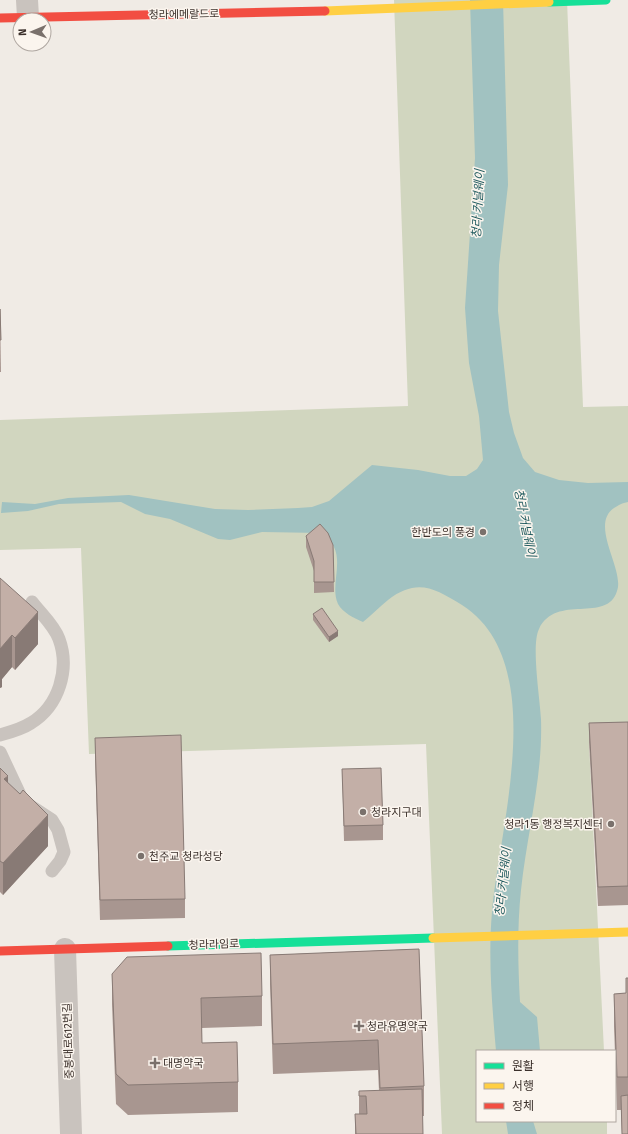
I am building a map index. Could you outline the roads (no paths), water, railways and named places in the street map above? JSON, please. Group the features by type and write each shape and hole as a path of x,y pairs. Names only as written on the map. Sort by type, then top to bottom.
{"street":[{"path":"597,0 606,0"},
{"name":"청라에메랄드로","path":"0,18 28,8 367,10 597,0"},
{"name":"청라라임로","path":"0,951 628,932"},
{"name":"중봉대로612번길","path":"65,949 71,1134"}],"lane":[{"path":"0,735 32,722 45,711 62,683 64,668 58,638 51,625 32,602"},
{"path":"0,752 23,801 52,820 58,830 64,852 60,861 52,871"}],"water":[{"name":"청라 커널웨이","path":"470,0 503,0 508,185 499,265 498,311 509,412 514,433 523,458 535,472 559,480 588,483 628,482 628,502 614,508 607,516 605,525 606,536 618,582 617,591 611,601 603,606 569,610 557,613 547,618 539,629 537,637 536,659 541,719 540,762 521,890 518,946 520,1002 537,1017 540,1050 496,1050 491,982 491,929 496,877 509,793 513,748 512,705 505,665 489,631 462,605 434,590 417,587 398,593 363,622 352,617 338,604 335,586 337,558 335,549 330,541 321,533 262,532 230,540 218,539 170,519 145,514 121,502 59,504 28,511 1,513 2,502 35,504 68,498 129,495 215,509 248,510 312,507 329,501 372,465 418,470 450,476 466,476 477,469 483,460 479,416 469,363 465,308 475,158"},
{"path":"506,1122 533,1122 537,1134 508,1134"}],"place":[{"name":"한반도의 풍경","path":"483,532"},
{"name":"청라지구대","path":"363,812"},
{"name":"청라1동 행정복지센터","path":"611,824"},
{"name":"천주교 청라성당","path":"141,856"},
{"name":"청라유명약국","path":"359,1026"},
{"name":"대명약국","path":"155,1063"}]}
